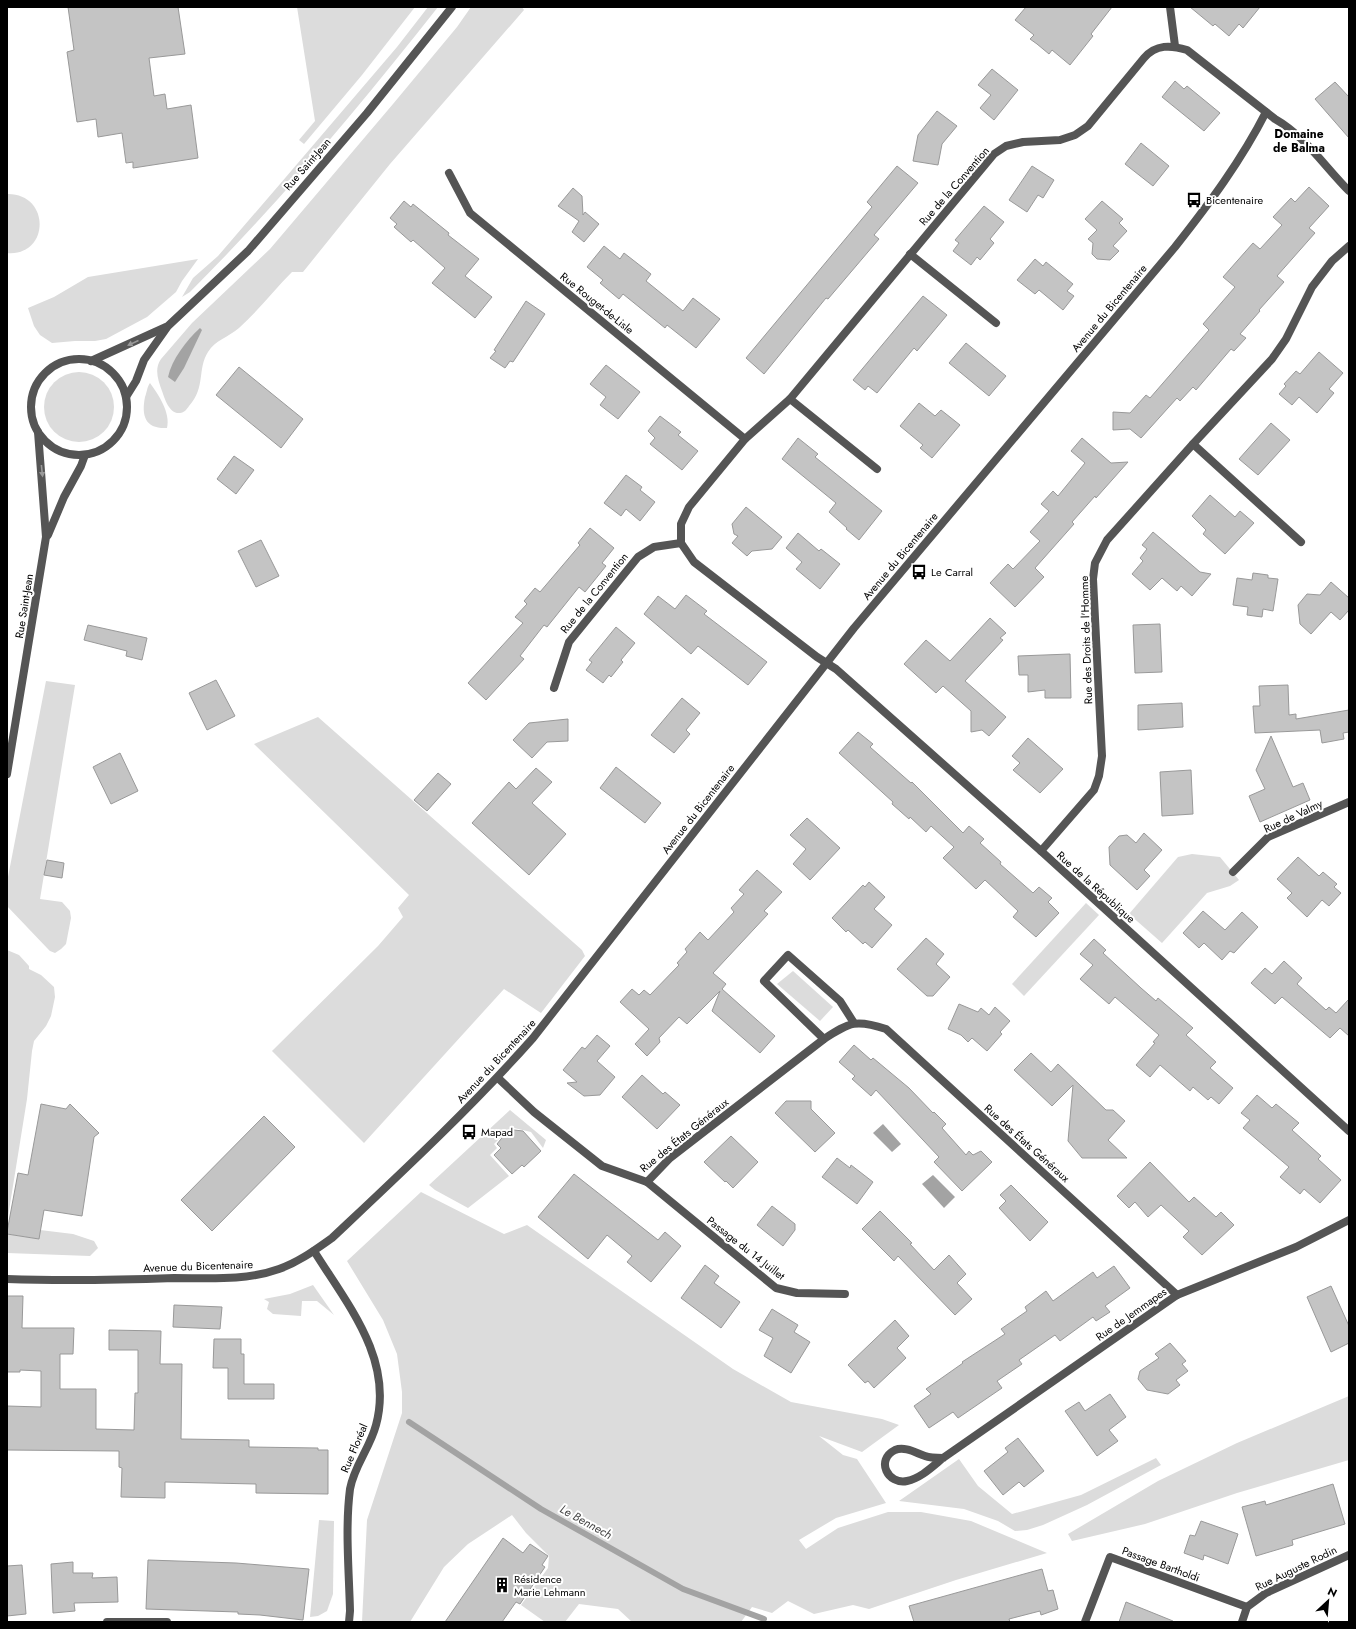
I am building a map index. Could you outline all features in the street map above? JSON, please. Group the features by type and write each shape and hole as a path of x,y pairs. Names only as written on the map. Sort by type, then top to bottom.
{"street":[{"name":"Rue Saint-Jean","path":"126,397 136,381 144,360 168,326 248,251 367,113 452,7"},
{"path":"1170,7 1175,46 1187,50 1266,112 1284,124 1310,148 1349,191"},
{"name":"Rue de la Convention","path":"554,688 569,642 638,557 654,547 681,543 681,524 689,507 745,438 790,399 994,154 1006,146 1023,142 1060,140 1075,135 1088,126 1149,52 1158,48 1175,46"},
{"name":"Avenue du Bicentenaire","path":"7,1279 86,1280 253,1276 279,1269 314,1251 332,1238 454,1122 498,1078 533,1038 567,997 826,663 1175,247 1210,202 1232,170 1266,112"},
{"name":"Rue Rouget-de-Lisle","path":"449,174 470,213 745,438"},
{"name":"Rue des Droits de l'Homme","path":"1041,851 1094,790 1099,776 1102,756 1093,579 1095,563 1108,540 1193,444 1272,359 1286,339 1312,287 1332,261 1349,246"},
{"path":"910,254 996,323"},
{"name":"Rue Saint-Jean","path":"91,361 168,326"},
{"path":"67,361 91,361 103,366 113,374 121,385 126,397 126,414 121,430 112,442 100,451 85,455 66,454 50,446 38,432 33,420 31,407 32,395 38,382 46,372 56,365 67,361"},
{"path":"790,399 877,469"},
{"name":"Rue Saint-Jean","path":"7,774 46,537 38,432"},
{"path":"1193,444 1301,542"},
{"name":"Rue Saint-Jean","path":"46,537 85,455"},
{"path":"681,543 694,562 817,658 826,663"},
{"name":"Rue de la République","path":"826,663 844,675 1041,851 1349,1131"},
{"name":"Rue de Valmy","path":"1233,872 1268,837 1349,802"},
{"path":"824,1039 764,981 788,955 840,1001 854,1024"},
{"name":"Rue des États Généraux","path":"498,1078 534,1112 602,1166 647,1182 670,1158 824,1039 842,1028 854,1024 868,1023 886,1029 1177,1295"},
{"name":"Passage du 14 Juillet","path":"647,1182 776,1288 797,1293 845,1294"},
{"name":"Rue de Jemmapes","path":"943,1458 926,1456 907,1449 895,1450 884,1464 886,1473 892,1478 904,1482 917,1478 943,1458 1177,1295 1296,1246 1349,1220"},
{"name":"Rue Floréal","path":"314,1251 362,1326 376,1362 380,1391 376,1424 372,1437 357,1466 350,1488 348,1519 349,1622"},
{"name":"Rue Auguste Rodin","path":"1247,1607 1266,1594 1349,1555"},
{"name":"Passage Bartholdi","path":"1085,1622 1110,1556 1247,1607"},
{"path":"1242,1622 1247,1607"},
{"path":"107,1622 167,1622"}],"shaded area":[{"path":"297,7 415,7 362,75 304,144 299,140 315,121"},
{"path":"428,7 438,7 349,117 255,224 190,292 182,297 193,278 218,256 397,47"},
{"path":"471,7 522,7 524,10 390,164 303,272 292,272 253,315 239,328 214,344 205,358 198,392 186,410 176,413 170,409 158,379 157,371 161,359 192,323 270,249 457,27"},
{"path":"7,194 21,196 32,203 38,213 40,225 37,236 31,245 21,252 7,253"},
{"path":"198,259 176,292 147,317 106,339 52,343 40,335 34,326 28,308 54,297 88,277"},
{"path":"200,328 202,330 184,368 175,382 168,377 176,357 185,344"},
{"path":"79,372 92,375 104,382 111,394 114,407 111,420 104,432 92,439 79,442 66,439 54,432 47,420 44,407 47,394 54,382 66,375"},
{"path":"150,383 160,398 165,410 168,422 167,428 160,428 150,424 145,416 145,397"},
{"path":"46,681 75,685 40,899 62,902 70,911 71,918 66,944 55,953 50,951 7,906 7,882"},
{"path":"318,717 582,950 585,956 541,1013 504,989 364,1143 272,1051 378,946 403,917 398,908 409,895 254,744"},
{"path":"1192,854 1220,857 1239,880 1230,886 1207,893 1162,943 1129,914 1178,857"},
{"path":"1086,903 1099,915 1024,996 1012,984"},
{"path":"7,950 19,955 29,966 29,969 41,975 54,987 55,997 51,1016 46,1026 34,1041 27,1099 7,1223"},
{"path":"793,971 833,1007 820,1021 777,984"},
{"path":"510,1110 546,1140 543,1148 531,1132 514,1128 504,1134 494,1144 497,1148 490,1155 509,1176 468,1208 435,1190 429,1185"},
{"path":"883,1124 901,1144 892,1152 873,1133"},
{"path":"933,1175 955,1197 944,1208 922,1184"},
{"path":"421,1192 504,1234 527,1225 733,1369 791,1402 882,1419 899,1425 862,1452 819,1436 843,1455 857,1459 886,1503 836,1518 799,1540 806,1549 838,1528 888,1512 921,1512 971,1521 1047,1553 956,1580 869,1609 853,1605 814,1614 788,1601 772,1613 752,1607 741,1622 632,1622 618,1609 579,1604 565,1622 545,1622 521,1605 548,1568 549,1556 526,1533 512,1515 468,1544 444,1567 410,1622 362,1622 367,1520 402,1413 402,1392 397,1354 383,1320 347,1261"},
{"path":"40,1230 73,1234 94,1241 98,1248 90,1256 7,1253 7,1234 39,1239"},
{"path":"313,1285 334,1315 317,1301 302,1301 301,1316 273,1314 267,1309 269,1302 264,1299 290,1294"},
{"path":"1349,1396 1349,1460 1237,1493 1145,1524 1072,1541 1068,1534 1158,1481 1237,1443"},
{"path":"1156,1458 1161,1465 1087,1505 1043,1525 1027,1530 1015,1531 998,1521 964,1509 899,1501 959,1459 978,1486 1012,1514 1081,1495"},
{"path":"319,1520 334,1521 333,1594 327,1611 318,1616 310,1617"}],"building":[{"path":"68,7 178,7 185,54 149,58 154,96 165,94 167,109 191,105 198,158 133,168 133,162 126,163 122,133 98,137 96,119 77,122 67,52 74,50"},
{"path":"1026,7 1112,7 1091,34 1093,36 1070,65 1052,50 1049,54 1030,39 1034,35 1015,20"},
{"path":"1190,7 1260,7 1243,28 1239,24 1229,36 1215,24 1213,26"},
{"path":"992,69 1018,90 994,120 980,108 991,95 978,85"},
{"path":"1175,81 1184,89 1187,86 1220,113 1204,131 1162,97"},
{"path":"1335,82 1349,97 1349,138 1315,99"},
{"path":"937,111 957,126 942,144 938,165 913,161 918,135"},
{"path":"1141,143 1169,166 1153,186 1125,164"},
{"path":"897,166 918,183 874,235 879,239 828,299 826,298 764,374 746,358 872,207 867,202"},
{"path":"1032,166 1054,180 1043,198 1038,195 1027,212 1009,200"},
{"path":"1309,187 1329,206 1309,228 1315,233 1277,276 1284,282 1240,334 1246,338 1234,351 1231,349 1196,390 1193,387 1180,401 1177,398 1141,438 1130,429 1113,430 1113,412 1130,413 1146,395 1150,398 1209,330 1203,324 1235,287 1223,277 1253,243 1260,249 1282,225 1273,217 1291,198 1295,202"},
{"path":"573,188 582,196 583,215 585,212 599,224 584,242 572,232 579,221 558,206"},
{"path":"404,201 411,207 413,204 449,233 448,235 479,259 465,276 492,297 475,318 432,283 445,268 413,240 411,242 394,227 397,224 390,218"},
{"path":"1102,201 1123,219 1119,223 1127,231 1113,246 1119,251 1110,260 1097,259 1092,254 1093,243 1088,239 1097,230 1085,219"},
{"path":"984,206 1004,222 990,239 994,243 980,260 977,257 971,265 953,251 959,243 955,240"},
{"path":"604,246 620,259 624,253 651,274 646,281 683,311 693,298 720,319 696,348 667,325 665,328 623,294 619,299 600,283 603,280 587,267"},
{"path":"1035,259 1043,266 1046,262 1073,284 1067,291 1074,296 1063,310 1039,290 1035,294 1017,280"},
{"path":"923,296 947,315 917,351 914,348 877,393 868,386 865,390 853,380"},
{"path":"526,301 545,314 513,362 510,361 505,368 490,358 496,351 494,350"},
{"path":"966,343 1006,376 989,396 949,363"},
{"path":"1319,352 1343,373 1329,389 1334,393 1317,413 1299,397 1292,405 1279,394 1286,386 1284,384 1296,371 1300,374"},
{"path":"606,365 640,392 618,419 600,405 606,397 590,384"},
{"path":"239,367 303,419 281,448 216,395"},
{"path":"919,403 935,416 941,410 960,425 932,458 920,448 923,445 900,426"},
{"path":"660,416 681,432 678,435 698,451 682,470 650,444 655,438 648,431"},
{"path":"1271,423 1290,440 1258,475 1239,459"},
{"path":"798,438 818,454 815,457 882,511 859,540 829,512 836,503 782,459"},
{"path":"1082,438 1111,463 1128,462 1072,522 1074,524 1035,568 1044,577 1015,607 990,583 1008,564 1013,569 1040,541 1030,532 1049,511 1041,504 1053,491 1058,496 1085,463 1071,451"},
{"path":"234,456 254,470 236,494 217,479"},
{"path":"626,475 642,487 640,490 655,502 640,521 626,509 621,516 604,503"},
{"path":"1210,495 1235,517 1240,511 1254,523 1225,554 1203,534 1206,530 1192,516"},
{"path":"746,507 782,537 772,549 752,551 747,556 732,543 738,536 734,534 732,524"},
{"path":"590,528 614,548 602,563 606,566 585,592 579,587 547,627 544,625 520,656 524,659 486,700 468,683 523,623 515,617 527,604 524,601 535,588 540,592 580,545 578,543"},
{"path":"1153,532 1200,572 1211,574 1192,596 1181,586 1177,591 1162,578 1150,590 1132,574 1143,561 1140,558 1147,549 1142,545"},
{"path":"798,533 819,551 821,549 840,564 820,589 796,569 802,562 786,548"},
{"path":"261,540 279,576 256,587 238,551"},
{"path":"1253,573 1268,575 1268,578 1278,579 1273,611 1263,609 1262,617 1247,615 1248,607 1233,605 1237,578 1252,580"},
{"path":"1331,582 1349,598 1349,610 1340,620 1331,612 1311,634 1300,624 1298,605 1307,594 1320,595"},
{"path":"686,595 707,611 704,614 767,662 748,685 698,646 691,654 644,614 658,596 675,609"},
{"path":"990,618 1006,633 1000,638 1003,640 965,681 1006,717 989,736 982,730 971,732 971,711 943,686 936,693 904,664 926,640 950,661"},
{"path":"1160,624 1162,672 1135,673 1133,625"},
{"path":"88,625 147,638 142,660 126,656 127,651 84,640"},
{"path":"616,627 635,643 621,660 623,662 611,677 609,675 603,683 586,670 592,662 589,660"},
{"path":"1070,654 1071,698 1045,698 1045,690 1028,692 1028,675 1019,675 1018,656"},
{"path":"216,680 235,716 207,730 189,693"},
{"path":"1288,685 1289,715 1296,714 1296,719 1349,710 1349,732 1343,733 1344,739 1322,743 1320,730 1255,733 1253,706 1260,706 1259,686"},
{"path":"682,698 700,713 686,730 690,734 674,753 651,735"},
{"path":"1182,703 1183,727 1138,730 1138,705"},
{"path":"568,719 568,741 547,742 532,758 513,740 529,723"},
{"path":"858,732 873,744 870,747 911,783 912,782 963,833 969,826 984,839 980,843 1001,862 1000,864 1033,893 1039,887 1052,898 1048,902 1059,913 1036,937 1013,917 1018,911 985,880 976,889 943,858 954,847 931,826 926,832 910,817 909,819 892,804 893,802 839,753"},
{"path":"1271,736 1293,787 1303,783 1310,800 1260,822 1249,796 1265,789 1256,770"},
{"path":"1028,738 1063,769 1040,793 1013,770 1020,763 1012,756"},
{"path":"120,753 138,791 111,804 93,767"},
{"path":"616,767 661,803 645,823 600,788"},
{"path":"536,768 552,782 532,803 566,834 529,875 472,823 509,782 516,789"},
{"path":"1191,770 1193,814 1162,816 1160,772"},
{"path":"438,773 451,784 427,811 414,800"},
{"path":"807,818 840,848 810,880 793,864 806,849 790,835"},
{"path":"1144,833 1162,850 1144,870 1150,876 1137,890 1110,865 1109,847 1119,836 1127,835 1136,843"},
{"path":"1298,857 1319,876 1323,872 1337,884 1334,887 1341,893 1329,906 1322,900 1307,917 1287,898 1292,893 1277,879"},
{"path":"47,860 64,863 62,878 44,875"},
{"path":"757,870 782,892 764,911 768,914 713,973 726,984 722,989 775,1036 760,1053 712,1011 720,991 687,1024 679,1017 659,1038 660,1042 647,1056 635,1044 649,1029 620,1002 632,989 639,995 644,990 650,995 679,965 677,963 687,952 685,949 700,932 708,940 734,912 731,908 744,894 739,890"},
{"path":"869,882 885,897 874,909 892,925 872,948 865,942 863,944 848,930 846,932 832,918 863,885 865,887"},
{"path":"1203,911 1225,930 1242,912 1258,927 1234,953 1230,951 1222,960 1204,943 1199,948 1183,933"},
{"path":"926,938 944,954 936,964 950,977 933,996 927,996 897,969"},
{"path":"1094,939 1106,950 1103,953 1141,988 1156,1001 1158,998 1193,1028 1186,1035 1216,1062 1210,1068 1233,1088 1219,1104 1211,1097 1208,1100 1193,1087 1190,1091 1160,1065 1150,1077 1136,1065 1155,1043 1153,1042 1159,1035 1115,997 1109,1004 1080,979 1093,965 1080,954"},
{"path":"1284,961 1302,978 1297,984 1326,1010 1329,1007 1336,1013 1349,999 1349,1036 1340,1028 1330,1038 1282,997 1275,1004 1251,983 1265,968 1272,974"},
{"path":"959,1004 978,1012 981,1008 989,1015 995,1007 1010,1021 1000,1032 1002,1034 987,1051 972,1038 968,1042 961,1035 948,1029"},
{"path":"597,1035 610,1046 597,1061 615,1077 600,1095 584,1096 567,1083 577,1082 563,1070 582,1047 585,1049"},
{"path":"854,1045 871,1060 873,1058 909,1088 933,1113 934,1112 946,1124 942,1128 966,1155 969,1151 973,1155 981,1151 992,1162 962,1191 934,1162 939,1157 876,1090 871,1096 852,1079 855,1076 839,1062"},
{"path":"1031,1053 1051,1072 1058,1064 1106,1110 1113,1110 1125,1121 1108,1140 1127,1158 1082,1158 1068,1141 1073,1085 1052,1106 1014,1070"},
{"path":"642,1075 663,1094 665,1092 680,1105 657,1129 622,1097"},
{"path":"1257,1095 1272,1108 1276,1104 1299,1123 1292,1130 1321,1156 1318,1159 1341,1180 1320,1203 1304,1189 1300,1194 1280,1177 1289,1167 1243,1128 1250,1120 1241,1113"},
{"path":"786,1101 811,1101 811,1109 835,1133 815,1152 775,1113"},
{"path":"41,1104 66,1109 70,1104 99,1133 94,1137 82,1216 44,1210 39,1239 7,1234 7,1232 18,1173 28,1175"},
{"path":"264,1116 295,1147 212,1231 181,1200"},
{"path":"514,1130 523,1131 541,1151 524,1167 522,1165 512,1174 494,1155 501,1148 497,1144 505,1134"},
{"path":"731,1136 758,1162 733,1188 704,1162"},
{"path":"837,1158 850,1168 851,1165 873,1182 857,1204 822,1177"},
{"path":"1150,1162 1189,1202 1194,1197 1216,1217 1221,1212 1234,1225 1202,1255 1183,1237 1189,1231 1161,1205 1148,1217 1135,1202 1129,1208 1117,1196"},
{"path":"574,1174 658,1240 665,1232 681,1246 651,1282 627,1262 632,1256 607,1235 588,1259 538,1217"},
{"path":"1011,1185 1048,1222 1030,1241 999,1208 1006,1201 1000,1195"},
{"path":"772,1206 795,1224 795,1230 783,1246 757,1225"},
{"path":"880,1211 912,1243 910,1244 934,1270 949,1255 966,1274 957,1283 972,1299 955,1315 898,1256 894,1261 862,1229"},
{"path":"705,1265 719,1276 714,1283 740,1302 721,1328 681,1298"},
{"path":"1114,1266 1130,1288 1105,1306 1110,1312 1096,1321 1093,1317 1060,1341 1055,1335 1019,1360 1022,1364 997,1381 1002,1388 958,1418 953,1412 929,1428 914,1406 931,1394 926,1389 963,1363 962,1362 1005,1334 1001,1329 1027,1311 1025,1307 1046,1291 1053,1301 1093,1272 1097,1278"},
{"path":"1331,1286 1349,1326 1349,1343 1331,1352 1307,1297"},
{"path":"7,1296 23,1296 22,1328 74,1328 73,1354 60,1354 60,1389 96,1389 96,1429 134,1430 135,1393 138,1393 138,1350 109,1350 109,1330 161,1331 160,1364 182,1364 181,1439 249,1440 249,1447 318,1448 318,1450 328,1450 328,1494 256,1493 256,1484 165,1482 165,1498 121,1497 122,1468 119,1467 119,1451 7,1450 7,1406 41,1407 41,1371 20,1370 20,1372 7,1372"},
{"path":"174,1305 222,1307 220,1329 173,1327"},
{"path":"772,1309 798,1325 794,1332 810,1342 791,1373 764,1356 773,1338 759,1330"},
{"path":"895,1320 909,1336 897,1348 906,1358 874,1388 868,1381 865,1383 848,1365"},
{"path":"214,1339 241,1339 241,1354 244,1354 244,1384 274,1384 274,1399 228,1399 228,1368 213,1368"},
{"path":"1170,1343 1186,1361 1182,1364 1188,1371 1176,1380 1180,1385 1168,1394 1147,1390 1138,1379 1140,1371 1159,1358 1155,1354"},
{"path":"1110,1394 1126,1417 1109,1430 1118,1441 1097,1456 1065,1411 1079,1402 1085,1411"},
{"path":"1018,1438 1044,1471 1024,1487 1019,1482 1003,1495 984,1471 1008,1452 1005,1448"},
{"path":"1333,1484 1345,1524 1292,1540 1293,1545 1256,1556 1242,1507 1265,1501 1266,1505"},
{"path":"1201,1521 1238,1534 1228,1564 1204,1555 1203,1560 1184,1553 1190,1535 1195,1536"},
{"name":"Résidence Marie Lehmann","path":"503,1538 523,1553 530,1544 548,1556 542,1565 545,1567 520,1604 516,1602 502,1622 445,1622"},
{"path":"148,1560 236,1563 309,1569 303,1620 238,1614 238,1612 146,1609"},
{"path":"73,1562 73,1573 93,1573 92,1578 117,1577 118,1602 74,1603 75,1611 53,1613 51,1564"},
{"path":"22,1565 26,1614 7,1616 7,1566"},
{"path":"1042,1569 1048,1591 1053,1590 1058,1609 1041,1615 1040,1611 1009,1619 1010,1622 914,1622 909,1606"},
{"path":"1126,1602 1173,1621 1173,1622 1119,1622"}],"waterway":[{"name":"Le Bennech","path":"409,1422 541,1509 683,1589 764,1619"}],"place":[{"name":"Bicentenaire","path":"1194,200"},
{"name":"Le Carral","path":"919,572"},
{"name":"Mapad","path":"469,1132"},
{"name":"Résidence Marie Lehmann","path":"502,1585"}],"district":[{"name":"Domaine de Balma","path":"1299,141"}]}
